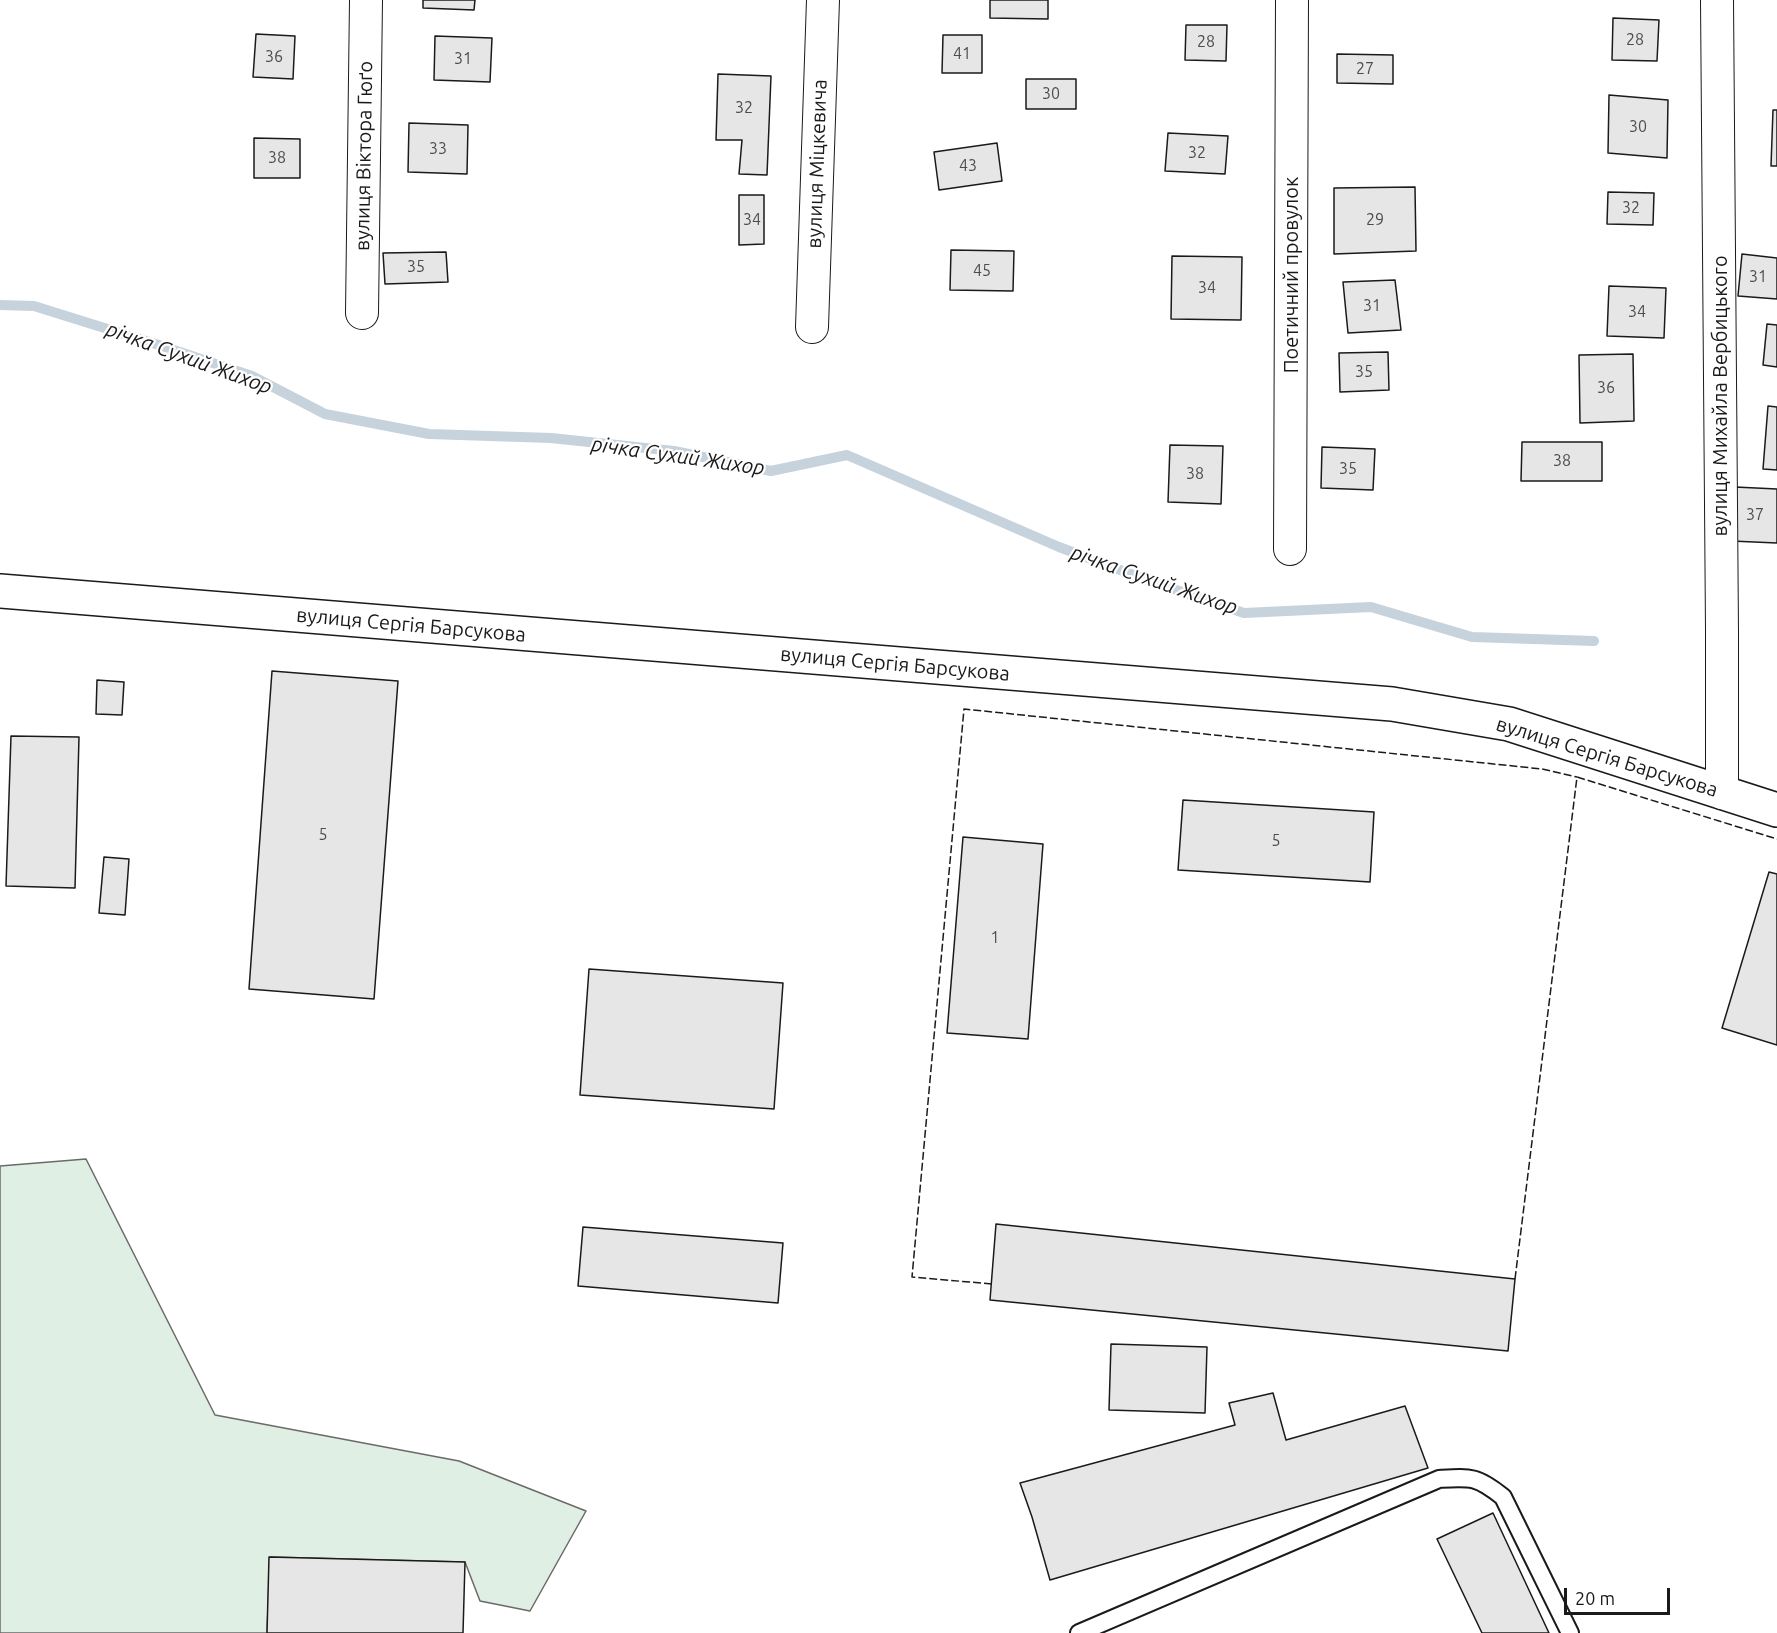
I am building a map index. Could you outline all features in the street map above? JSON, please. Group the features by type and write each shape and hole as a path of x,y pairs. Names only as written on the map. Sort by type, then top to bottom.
{"main road":[{"name":"вулиця Сергія Барсукова","path":"0,591 1392,704 1509,724 1777,810"}],"street":[{"name":"вулиця Віктора Гюґо","path":"363,313 366,0"},
{"name":"вулиця Міцкевича","path":"812,327 823,0"},
{"name":"Поетичний провулок","path":"1290,549 1292,0"},
{"name":"вулиця Михайла Вербицького","path":"1717,0 1722,793"}],"lane":[{"path":"1079,1633 1439,1479 1467,1477 1487,1484 1503,1497 1570,1633"}],"green space":[{"path":"86,1159 215,1415 459,1461 586,1511 530,1611 480,1601 465,1562 270,1557 267,1633 0,1633 0,1166"}],"building":[{"path":"423,0 475,0 474,10 423,8"},
{"path":"990,0 1048,0 1048,19 990,18"},
{"path":"1613,18 1659,20 1657,61 1612,60"},
{"path":"1186,25 1227,25 1226,61 1185,60"},
{"path":"256,34 295,36 293,79 253,77"},
{"path":"943,35 982,35 982,73 942,73"},
{"path":"435,36 492,38 490,82 434,80"},
{"path":"1337,54 1393,55 1393,84 1337,83"},
{"path":"718,74 771,76 767,175 739,174 742,140 716,140"},
{"path":"1026,79 1076,79 1076,109 1026,109"},
{"path":"1609,95 1668,100 1667,158 1608,153"},
{"path":"1773,110 1777,110 1777,166 1771,166"},
{"path":"409,123 468,125 467,174 408,172"},
{"path":"1168,133 1228,136 1225,174 1165,171"},
{"path":"254,138 300,139 300,178 254,178"},
{"path":"997,143 1002,181 939,190 934,152"},
{"path":"1415,187 1416,251 1334,254 1334,188"},
{"path":"1608,192 1654,193 1653,225 1607,224"},
{"path":"739,195 764,195 764,244 739,245"},
{"path":"951,250 1014,251 1013,291 950,290"},
{"path":"446,252 448,282 385,284 383,253"},
{"path":"1742,254 1777,258 1777,299 1738,296"},
{"path":"1172,256 1242,257 1241,320 1171,319"},
{"path":"1395,280 1401,330 1348,333 1343,282"},
{"path":"1609,286 1666,288 1664,338 1607,336"},
{"path":"1767,324 1777,325 1777,367 1763,365"},
{"path":"1388,352 1389,390 1340,392 1339,353"},
{"path":"1633,354 1634,421 1580,423 1579,355"},
{"path":"1768,406 1777,407 1777,470 1763,469"},
{"path":"1522,442 1602,442 1602,481 1521,481"},
{"path":"1170,445 1223,446 1221,504 1168,502"},
{"path":"1322,447 1375,449 1373,490 1321,488"},
{"path":"1735,487 1777,489 1777,543 1731,541"},
{"path":"272,671 398,681 374,999 249,989"},
{"path":"97,680 124,682 122,715 96,714"},
{"path":"11,736 79,737 75,888 6,886"},
{"path":"1183,800 1374,812 1370,882 1178,870"},
{"path":"963,837 1043,844 1028,1039 947,1033"},
{"path":"104,857 129,859 125,915 99,913"},
{"path":"1769,872 1777,874 1777,1045 1722,1028"},
{"path":"589,969 783,983 774,1109 580,1095"},
{"path":"996,1224 1515,1279 1508,1351 990,1300"},
{"path":"583,1227 783,1243 778,1303 578,1286"},
{"path":"1111,1344 1207,1347 1205,1413 1109,1410"},
{"path":"1273,1393 1286,1440 1405,1406 1428,1468 1050,1580 1020,1483 1235,1425 1229,1403"},
{"path":"1493,1513 1549,1633 1482,1633 1437,1539"},
{"path":"269,1557 465,1562 463,1633 267,1633"}],"waterway":[{"name":"річка Сухий Жихор","path":"0,305 34,306 252,376 325,414 429,434 551,438 674,451 771,471 847,455 1059,547 1244,613 1371,607 1472,637 1594,641"}],"fence":[{"path":"992,1284 912,1277 964,709 1542,769 1577,777"},
{"path":"1515,1279 1577,777 1777,839"}]}
